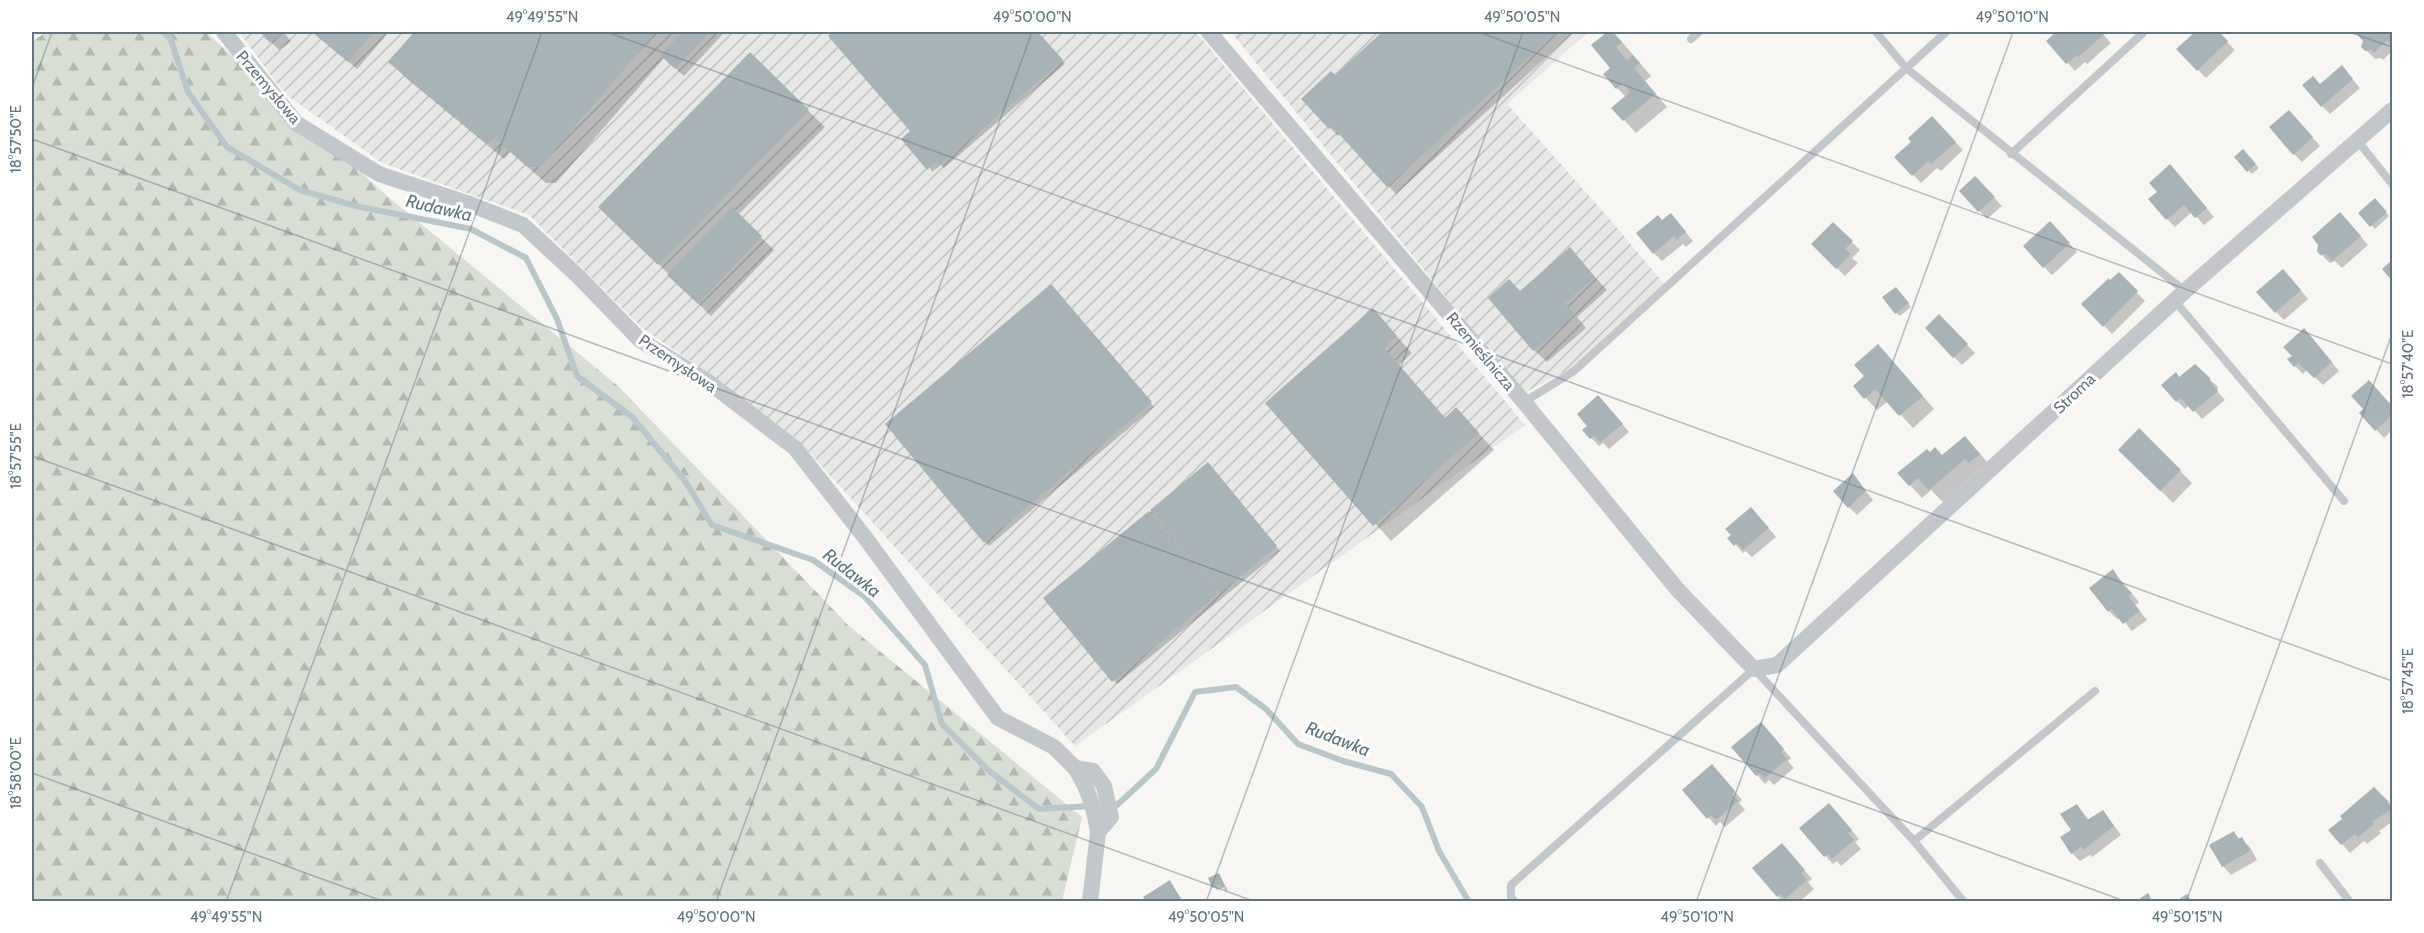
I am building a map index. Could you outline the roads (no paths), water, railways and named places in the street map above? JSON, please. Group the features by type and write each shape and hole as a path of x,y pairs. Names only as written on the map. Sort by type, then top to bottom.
{"street":[{"name":"Przemysłowa","path":"224,32 296,123 379,174 467,203 523,225 579,277 640,340 707,381 795,448 864,536 998,718 1054,747 1075,768 1085,783 1094,806 1098,832 1090,902"},
{"name":"Rzemieślnicza","path":"1209,32 1524,402 1677,589 1754,669"},
{"name":"Stroma","path":"1754,669 1777,665 2180,296 2392,110"},
{"name":"Przemysłowa","path":"1075,768 1093,771 1104,786 1111,817 1098,832"}],"lane":[{"path":"1691,39 1699,32"},
{"path":"1876,32 1906,68 2180,296 2344,501"},
{"path":"1524,402 1574,372 1946,32"},
{"path":"2011,154 2143,33"},
{"path":"2357,140 2392,184"},
{"path":"1515,902 1510,897 1511,885 1754,669 1914,841 1964,902"},
{"path":"1914,841 2095,691"},
{"path":"2320,863 2350,902"}],"waterway":[{"name":"Rudawka","path":"164,32 171,40 188,92 227,147 300,190 356,206 471,229 526,258 557,319 577,376 632,417 685,481 712,525 813,560 864,596 925,665 942,724 988,770 1039,809 1091,806"},
{"name":"Rudawka","path":"1110,806 1117,805 1156,769 1195,692 1236,687 1266,709 1298,744 1343,761 1391,774 1422,807 1439,851 1469,902"}]}
